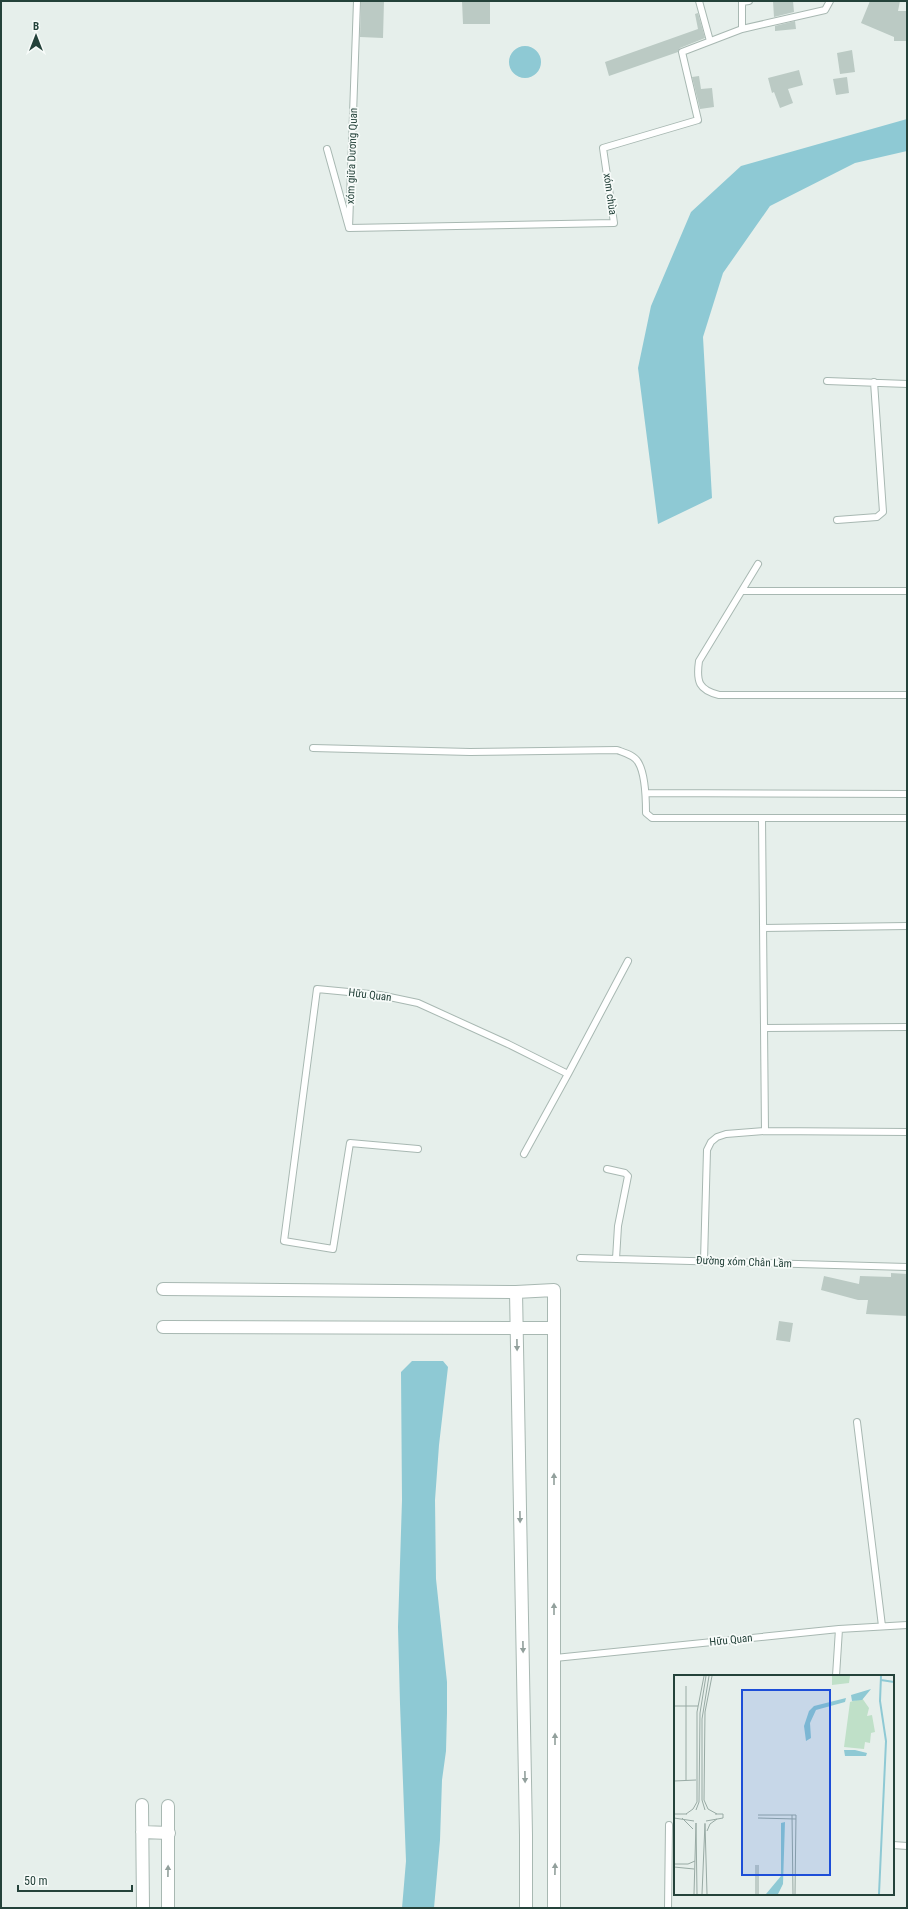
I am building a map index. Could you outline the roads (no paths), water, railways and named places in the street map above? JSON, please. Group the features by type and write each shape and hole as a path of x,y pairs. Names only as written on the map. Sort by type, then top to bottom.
{"street":[{"path":"163,1289 516,1292 554,1290 554,1908"},
{"path":"516,1292 526,1827 526,1908"},
{"path":"163,1326 553,1328"},
{"path":"142,1805 142,1908"},
{"path":"168,1806 168,1908"},
{"path":"142,1832 168,1833"}],"lane":[{"name":"xóm giữa Dương Quan","path":"349,228 357,1"},
{"path":"699,1 710,41"},
{"path":"742,29 742,2 749,1"},
{"name":"xóm chùa","path":"349,228 614,223 603,148 698,120 682,52 742,29 825,10 830,1"},
{"name":"xóm giữa Dương Quan","path":"327,149 349,228"},
{"path":"827,381 907,384"},
{"path":"837,520 877,517 883,512 874,382"},
{"path":"758,564 699,661 697,672 700,683 707,692 719,696 907,695"},
{"path":"742,591 907,591"},
{"path":"313,748 470,752 617,750 630,754 638,763 646,793 646,813 652,818 907,818"},
{"path":"646,793 907,794"},
{"path":"762,818 765,1131"},
{"path":"763,928 907,926"},
{"path":"524,1154 628,961"},
{"name":"Hữu Quan","path":"418,1150 350,1143 332,1249 284,1241 317,989 380,995 418,1003 508,1044 568,1074"},
{"path":"765,1028 907,1027"},
{"path":"704,1261 707,1150 711,1142 717,1137 726,1134 765,1131 907,1132"},
{"path":"607,1169 626,1173 628,1176 618,1226 616,1259"},
{"name":"Đường xóm Chân Lầm","path":"580,1258 907,1266"},
{"path":"857,1422 882,1626"},
{"name":"Hữu Quan","path":"555,1658 839,1630 907,1625"},
{"path":"836,1675 839,1630"},
{"path":"668,1908 669,1825"},
{"path":"894,1845 907,1846"}],"water":[{"path":"522,46 528,46 538,53 541,62 540,68 534,75 528,78 522,78 512,71 509,65 509,59 516,49"},
{"path":"907,119 907,151 855,163 770,206 723,273 703,337 712,498 658,524 638,368 651,306 691,212 741,166"},
{"path":"412,1361 443,1361 448,1367 439,1445 435,1500 436,1579 447,1682 447,1713 446,1751 442,1780 440,1840 434,1908 402,1908 406,1861 398,1627 402,1500 401,1372"}]}
